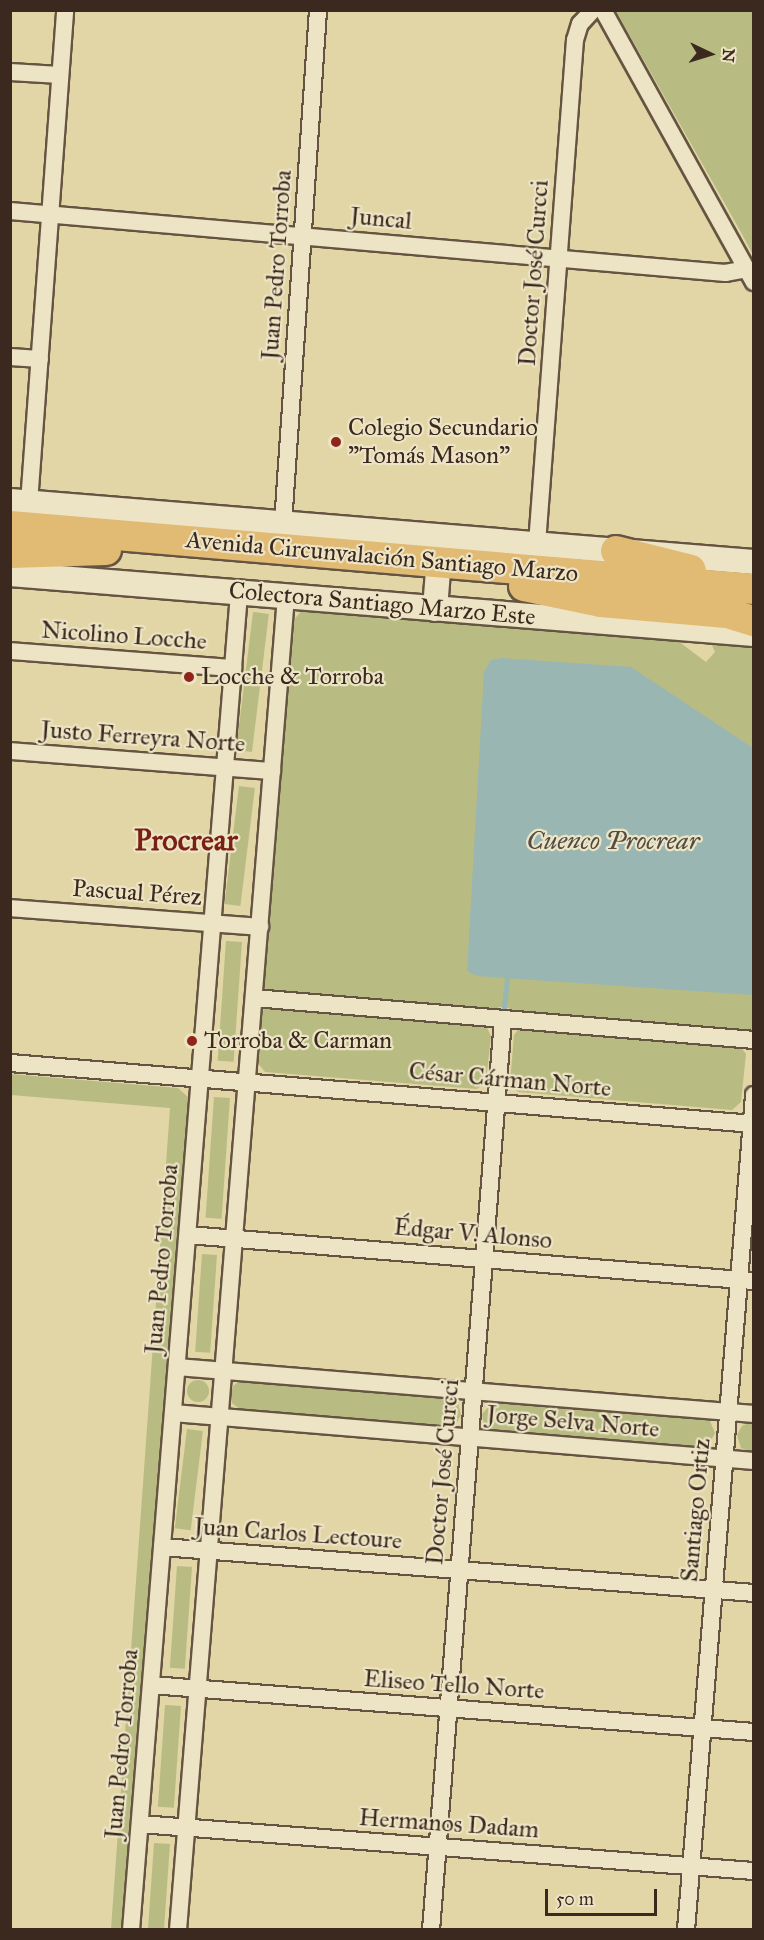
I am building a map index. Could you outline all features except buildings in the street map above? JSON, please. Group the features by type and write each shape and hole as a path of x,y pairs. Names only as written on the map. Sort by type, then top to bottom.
{"highway":[{"path":"17,506 98,521 171,539"},
{"name":"Avenida Circunvalación Santiago Marzo","path":"10,526 439,559 753,590"},
{"name":"Avenida Circunvalación Santiago Marzo","path":"10,541 115,550 439,559 512,584 753,604"},
{"path":"10,553 115,550"},
{"path":"616,551 699,572 753,576"},
{"path":"512,584 596,601 727,613 753,621"}],"street":[{"path":"65,10 40,359 17,506 283,524 439,559 537,544 753,562"},
{"name":"Juan Pedro Torroba","path":"283,524 318,10"},
{"name":"Doctor José Curcci","path":"537,544 575,40 580,24 593,10"},
{"path":"603,10 750,276"},
{"path":"10,72 60,75"},
{"name":"Juncal","path":"10,211 750,276"},
{"path":"10,357 40,359"},
{"path":"435,609 439,559"},
{"name":"Colectora Santiago Marzo Este","path":"10,574 753,634"},
{"name":"Juan Pedro Torroba","path":"131,1929 239,593"},
{"path":"178,1929 286,597"},
{"name":"Nicolino Locche","path":"10,651 233,668"},
{"name":"Justo Ferreyra Norte","path":"10,751 272,771"},
{"name":"Pascual Pérez","path":"10,908 260,927"},
{"path":"254,998 753,1041"},
{"name":"Doctor José Curcci","path":"431,1929 503,1019"},
{"name":"César Cárman Norte","path":"10,1063 752,1123"},
{"name":"Santiago Ortiz","path":"686,1929 728,1412 746,1281 753,1095"},
{"name":"Édgar V. Alonso","path":"188,1236 746,1281"},
{"name":"Jorge Selva Norte","path":"177,1367 753,1414"},
{"name":"Jorge Selva Norte","path":"173,1413 753,1461"},
{"name":"Juan Carlos Lectoure","path":"162,1547 753,1593"},
{"name":"Eliseo Tello Norte","path":"151,1685 753,1732"},
{"name":"Hermanos Dadam","path":"140,1824 753,1871"}],"green space":[{"path":"616,11 753,12 753,255 742,234"},
{"path":"303,609 674,638 706,662 715,652 710,641 753,644 754,1029 747,1035 515,1015 509,1008 499,1007 492,1013 266,990 263,981 293,621"},
{"path":"253,612 269,614 252,752 236,750"},
{"path":"239,786 255,788 240,906 224,904"},
{"path":"226,941 242,942 234,1062 218,1061"},
{"path":"265,1007 485,1024 491,1036 486,1081 477,1089 265,1072 257,1062 260,1016"},
{"path":"520,1027 740,1046 746,1054 741,1102 732,1110 518,1092 510,1083 514,1035"},
{"path":"10,1074 178,1088 189,1098 124,1929 111,1929 170,1108 11,1095"},
{"path":"214,1097 230,1098 222,1219 206,1218"},
{"path":"202,1254 217,1255 210,1353 195,1352"},
{"path":"198,1380 206,1383 209,1391 206,1399 198,1402 190,1399 187,1391 190,1383"},
{"path":"241,1380 450,1396 458,1403 461,1415 456,1424 444,1428 242,1411 232,1403 230,1396 233,1386"},
{"path":"494,1401 701,1417 710,1421 715,1433 708,1446 698,1449 494,1432 484,1425 482,1414"},
{"path":"753,1421 753,1453 741,1448 737,1435 742,1426"},
{"path":"187,1429 203,1431 191,1530 175,1528"},
{"path":"177,1566 192,1567 185,1669 170,1668"},
{"path":"165,1705 181,1706 174,1808 158,1807"},
{"path":"154,1843 170,1844 164,1930 148,1929"}],"water":[{"name":"Cuenco Procrear","path":"502,658 631,667 753,748 753,995 477,976 467,971 484,672 491,660"}],"waterway":[{"path":"503,1017 507,978"}],"place":[{"name":"Colegio Secundario \"Tomás Mason\"","path":"336,442"},
{"name":"Locche & Torroba","path":"189,677"},
{"name":"Torroba & Carman","path":"192,1041"}],"district":[{"name":"Procrear","path":"186,840"}]}
